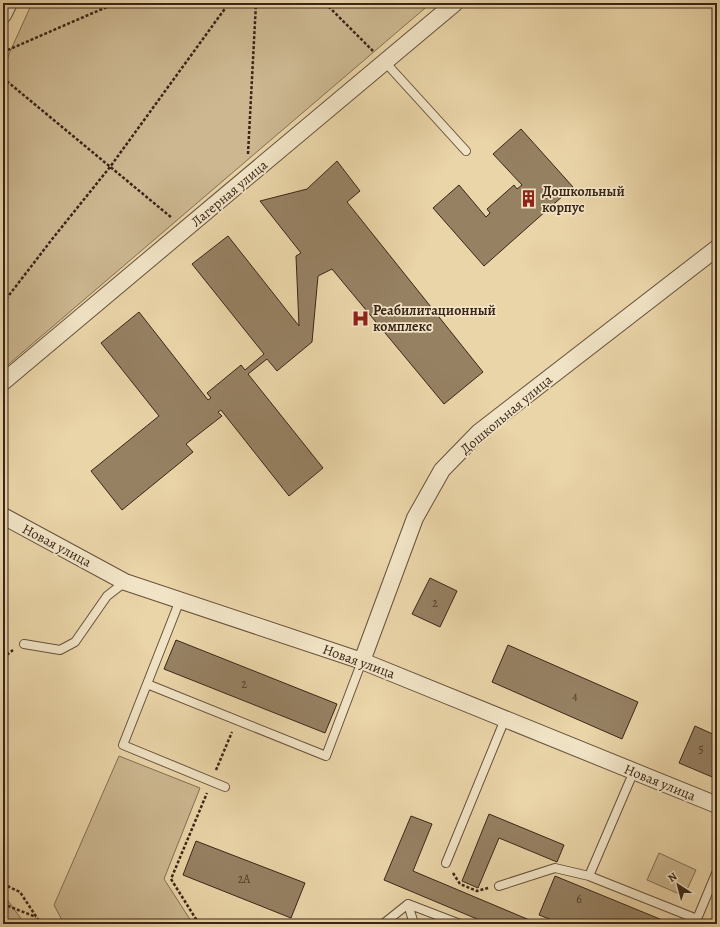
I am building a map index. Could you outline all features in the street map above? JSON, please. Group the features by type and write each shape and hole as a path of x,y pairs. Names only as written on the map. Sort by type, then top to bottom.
{"street":[{"path":"3,15 9,3"},
{"name":"Лагерная улица","path":"3,382 455,3"},
{"name":"Дошкольная улица","path":"362,661 414,518 442,470 480,432 717,248"},
{"name":"Новая улица","path":"3,516 125,582 362,661 717,805"}],"lane":[{"path":"384,62 466,151"},
{"path":"24,644 60,650 75,642 107,596 125,582"},
{"path":"180,600 123,744 225,786"},
{"path":"147,684 326,756 362,661"},
{"path":"446,863 505,719"},
{"path":"588,876 634,771"},
{"path":"499,886 555,868 588,876 697,919 717,871"},
{"path":"383,924 408,904"},
{"path":"408,904 414,924"},
{"path":"408,904 460,924"}],"path":[{"path":"3,52 116,3"},
{"path":"3,303 110,167 229,3"},
{"path":"247,178 256,3"},
{"path":"325,3 384,62"},
{"path":"3,78 186,229"},
{"path":"200,924 171,879 236,720"},
{"path":"446,863 460,884 478,891 499,886"},
{"path":"3,884 20,892 40,924"},
{"path":"3,904 37,918"}],"shaded area":[{"path":"32,3 431,3 3,369 3,73 9,54"},
{"path":"119,756 200,788 164,879 193,924 64,924 54,905"},
{"path":"659,853 696,870 684,896 647,880"},
{"path":"3,894 25,924 3,924"}],"building":[{"name":"Дошкольный корпус","path":"521,129 573,187 484,266 433,208 459,185 486,217 490,213 487,209 514,185 517,189 522,185 493,154"},
{"path":"337,161 360,191 347,202 483,372 444,404 332,269 318,276 312,342 277,371 267,359 248,374 323,468 289,496 221,410 218,412 222,416 186,444 193,452 122,510 91,471 159,416 101,343 139,312 208,400 211,398 207,393 241,365 245,370 264,354 192,264 228,236 299,326 296,256 301,253 260,201 307,189"},
{"path":"430,578 457,591 440,627 412,614"},
{"path":"176,640 337,704 325,733 164,669"},
{"path":"508,645 638,702 622,739 492,682"},
{"path":"695,726 717,736 717,779 679,763"},
{"path":"489,814 564,845 557,862 499,838 478,888 462,881"},
{"path":"411,816 432,824 413,871 539,924 489,924 384,880"},
{"path":"196,841 305,883 291,918 183,875"},
{"path":"555,876 672,924 562,924 539,915"}],"place":[{"name":"Дошкольный корпус","path":"529,199"},
{"name":"Реабилитационный комплекс","path":"360,318"}]}
